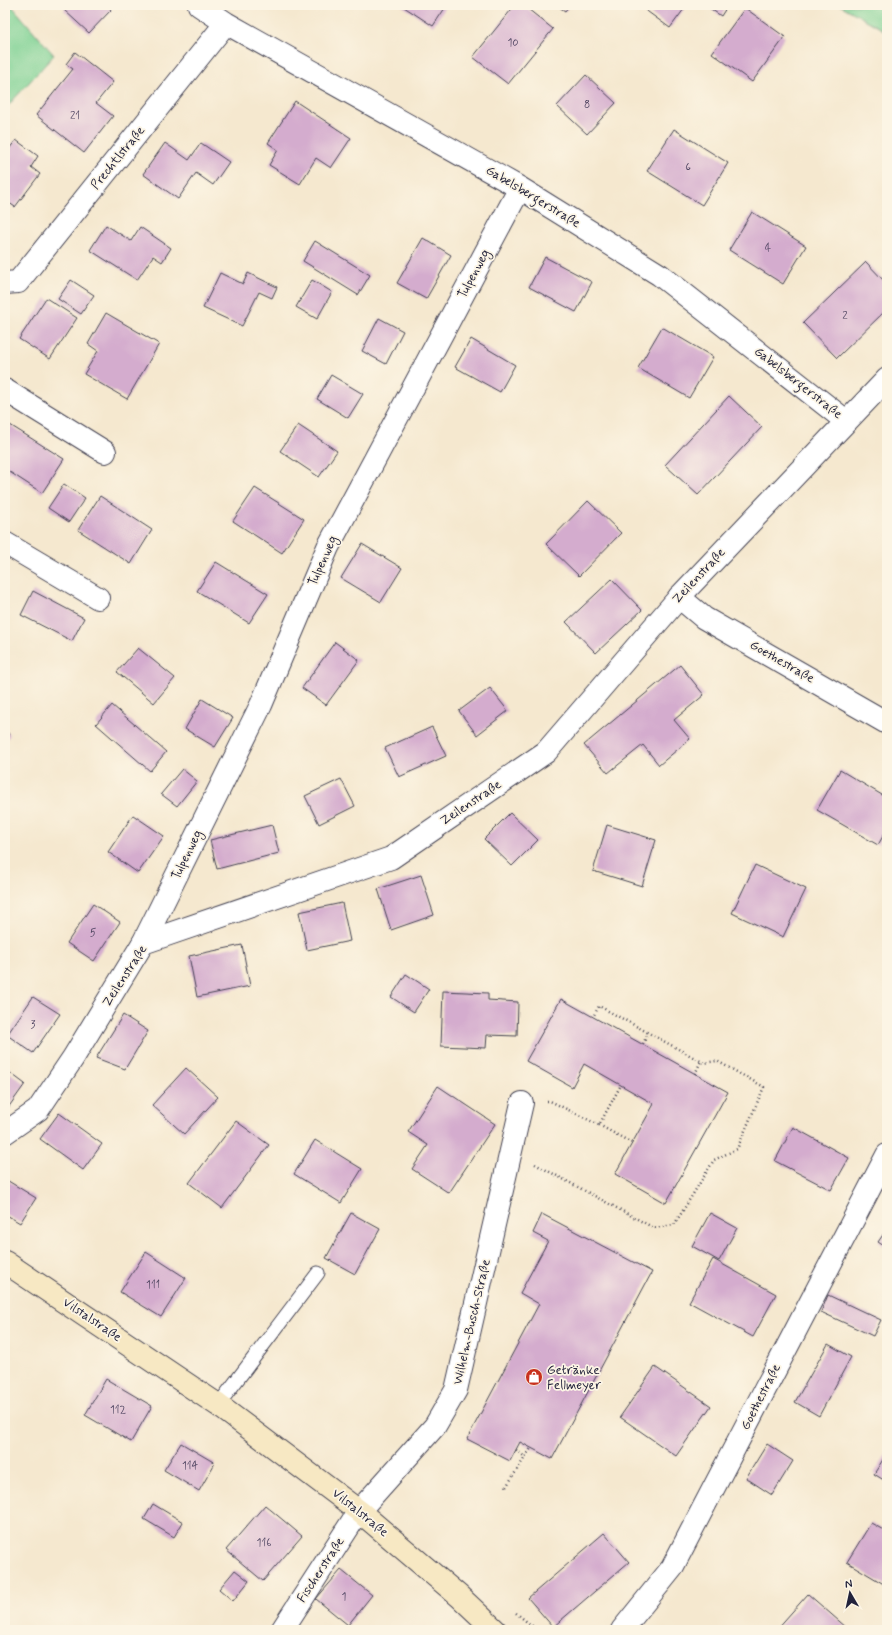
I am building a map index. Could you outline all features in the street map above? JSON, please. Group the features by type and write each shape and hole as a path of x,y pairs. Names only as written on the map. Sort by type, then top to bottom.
{"main road":[{"name":"Vilstalstraße","path":"5,1262 218,1405 359,1511 459,1596 495,1630"}],"street":[{"name":"Gabelsbergerstraße","path":"199,5 226,23 520,188 660,275 846,422"},
{"name":"Prechtlstraße","path":"5,284 18,282 226,23"},
{"name":"Tulpenweg","path":"143,943 261,705 328,547 520,188"},
{"name":"Zeilenstraße","path":"5,1133 38,1110 74,1058 143,943 391,858 546,752 679,597 887,379"},
{"path":"5,390 105,452"},
{"path":"5,543 98,598"},
{"name":"Goethestraße","path":"679,597 704,618 887,723"},
{"name":"Wilhelm-Busch-Straße","path":"359,1511 435,1426 456,1390 522,1103"},
{"name":"Goethestraße","path":"622,1630 672,1568 886,1158"},
{"name":"Fischerstraße","path":"282,1630 359,1511"}],"lane":[{"path":"218,1405 318,1273"}],"path":[{"path":"511,1152 654,1228 674,1225 714,1160 737,1149 764,1087 717,1061 704,1063 599,1006 592,1017"},
{"path":"643,1044 648,1033"},
{"path":"695,1074 701,1061"},
{"path":"599,1126 621,1085"},
{"path":"522,1103 550,1101 632,1143"},
{"path":"506,1487 531,1448"},
{"path":"516,1450 526,1457"}],"green space":[{"path":"5,5 11,5 54,55 5,109"},
{"path":"840,5 887,5 887,32"}],"building":[{"path":"68,5 107,5 111,10 89,33 64,10"},
{"path":"401,5 447,5 433,26"},
{"path":"515,5 523,5 553,29 508,84 473,57"},
{"path":"556,5 570,5 565,11"},
{"path":"647,5 687,5 670,28 644,9"},
{"path":"705,5 728,5 721,16"},
{"path":"745,8 785,37 752,82 712,53"},
{"path":"75,52 113,82 96,103 113,116 84,153 36,115 73,69 66,64"},
{"path":"586,75 616,103 587,134 557,106"},
{"path":"295,101 351,138 331,168 316,158 300,184 269,165 278,150 268,143"},
{"path":"674,129 728,163 702,205 647,171"},
{"path":"16,140 38,156 31,167 40,174 15,207 5,200 5,154"},
{"path":"165,143 189,160 201,143 229,162 213,185 196,173 178,199 143,174"},
{"path":"752,212 806,246 783,284 729,250"},
{"path":"106,225 131,241 140,227 171,248 162,262 153,256 137,280 90,250"},
{"path":"423,238 451,255 426,299 397,283"},
{"path":"315,241 370,275 358,295 303,261"},
{"path":"545,257 592,282 576,312 529,287"},
{"path":"866,262 887,284 887,309 837,358 803,323"},
{"path":"220,273 243,284 248,273 277,287 272,298 259,292 242,326 203,308"},
{"path":"71,280 94,295 81,314 58,299"},
{"path":"312,280 332,292 317,319 296,307"},
{"path":"46,298 77,318 50,359 19,339"},
{"path":"106,313 159,344 127,399 84,374 98,351 88,344"},
{"path":"379,318 403,331 386,364 362,351"},
{"path":"662,327 713,357 689,398 638,368"},
{"path":"471,339 515,365 500,392 455,367"},
{"path":"331,375 363,394 348,418 317,399"},
{"path":"729,396 762,427 698,495 665,465"},
{"path":"10,425 64,459 42,493 5,469 5,433"},
{"path":"298,425 337,451 319,477 280,451"},
{"path":"64,484 85,498 69,522 48,508"},
{"path":"255,488 304,519 282,553 233,521"},
{"path":"100,496 152,530 131,564 78,530"},
{"path":"588,501 621,533 579,576 546,544"},
{"path":"362,544 402,568 381,602 341,578"},
{"path":"216,562 268,594 249,623 197,591"},
{"path":"612,579 642,610 596,653 566,622"},
{"path":"33,591 84,618 72,641 21,615"},
{"path":"335,642 359,660 326,705 302,688"},
{"path":"138,648 175,678 154,703 117,672"},
{"path":"680,665 704,695 674,720 690,739 659,765 643,745 608,773 584,745"},
{"path":"490,688 508,711 477,735 459,711"},
{"path":"202,699 233,718 215,747 185,729"},
{"path":"112,705 166,752 150,771 96,724"},
{"path":"432,727 446,756 399,777 385,748"},
{"path":"5,732 10,734 5,743"},
{"path":"182,769 197,781 177,806 161,794"},
{"path":"840,770 887,798 887,829 878,845 817,810"},
{"path":"341,779 355,806 319,824 305,796"},
{"path":"510,813 538,840 512,866 484,839"},
{"path":"133,815 164,836 138,873 108,852"},
{"path":"272,825 279,853 217,869 210,840"},
{"path":"607,825 656,840 642,886 593,871"},
{"path":"755,865 806,889 783,937 732,913"},
{"path":"421,875 434,915 391,930 378,889"},
{"path":"342,903 350,941 307,950 299,912"},
{"path":"93,904 120,922 94,961 67,943"},
{"path":"242,945 250,986 197,997 189,956"},
{"path":"406,974 429,989 414,1012 391,997"},
{"path":"443,991 488,993 488,1000 518,1002 517,1036 487,1035 486,1048 441,1046"},
{"path":"33,997 60,1014 33,1053 7,1035"},
{"path":"561,999 728,1092 666,1203 615,1174 654,1104 584,1064 572,1087 526,1061"},
{"path":"123,1015 148,1031 125,1069 96,1058"},
{"path":"186,1068 218,1097 184,1134 152,1105"},
{"path":"5,1069 25,1084 5,1112"},
{"path":"438,1086 495,1124 449,1193 412,1169 428,1145 408,1132"},
{"path":"59,1113 102,1144 83,1170 40,1139"},
{"path":"236,1121 269,1145 222,1208 189,1183"},
{"path":"793,1127 849,1158 831,1190 775,1161"},
{"path":"315,1140 362,1169 341,1203 294,1174"},
{"path":"5,1179 36,1198 20,1223 5,1214"},
{"path":"351,1213 380,1229 355,1274 326,1258"},
{"path":"710,1213 737,1228 719,1261 692,1246"},
{"path":"542,1214 652,1272 552,1459 520,1442 510,1461 467,1439 539,1304 520,1293 548,1241 533,1233"},
{"path":"887,1229 887,1248 878,1242"},
{"path":"146,1252 186,1278 161,1317 120,1292"},
{"path":"713,1259 776,1294 753,1337 689,1302"},
{"path":"828,1295 881,1320 873,1336 821,1312"},
{"path":"828,1344 851,1357 819,1416 795,1402"},
{"path":"655,1367 711,1406 676,1456 620,1417"},
{"path":"106,1379 152,1406 131,1442 85,1415"},
{"path":"181,1443 215,1463 199,1491 164,1470"},
{"path":"767,1444 793,1461 772,1495 746,1478"},
{"path":"887,1453 887,1482 874,1474"},
{"path":"153,1504 183,1522 174,1537 144,1519"},
{"path":"265,1505 302,1536 263,1581 226,1550"},
{"path":"871,1523 887,1532 887,1586 847,1562"},
{"path":"604,1533 629,1562 553,1627 528,1598"},
{"path":"235,1570 249,1581 233,1601 219,1589"},
{"path":"341,1570 372,1595 348,1625 316,1599"},
{"path":"808,1594 847,1628 846,1630 776,1630"}],"place":[{"name":"Getränke Fellmeyer","path":"534,1377"}]}
